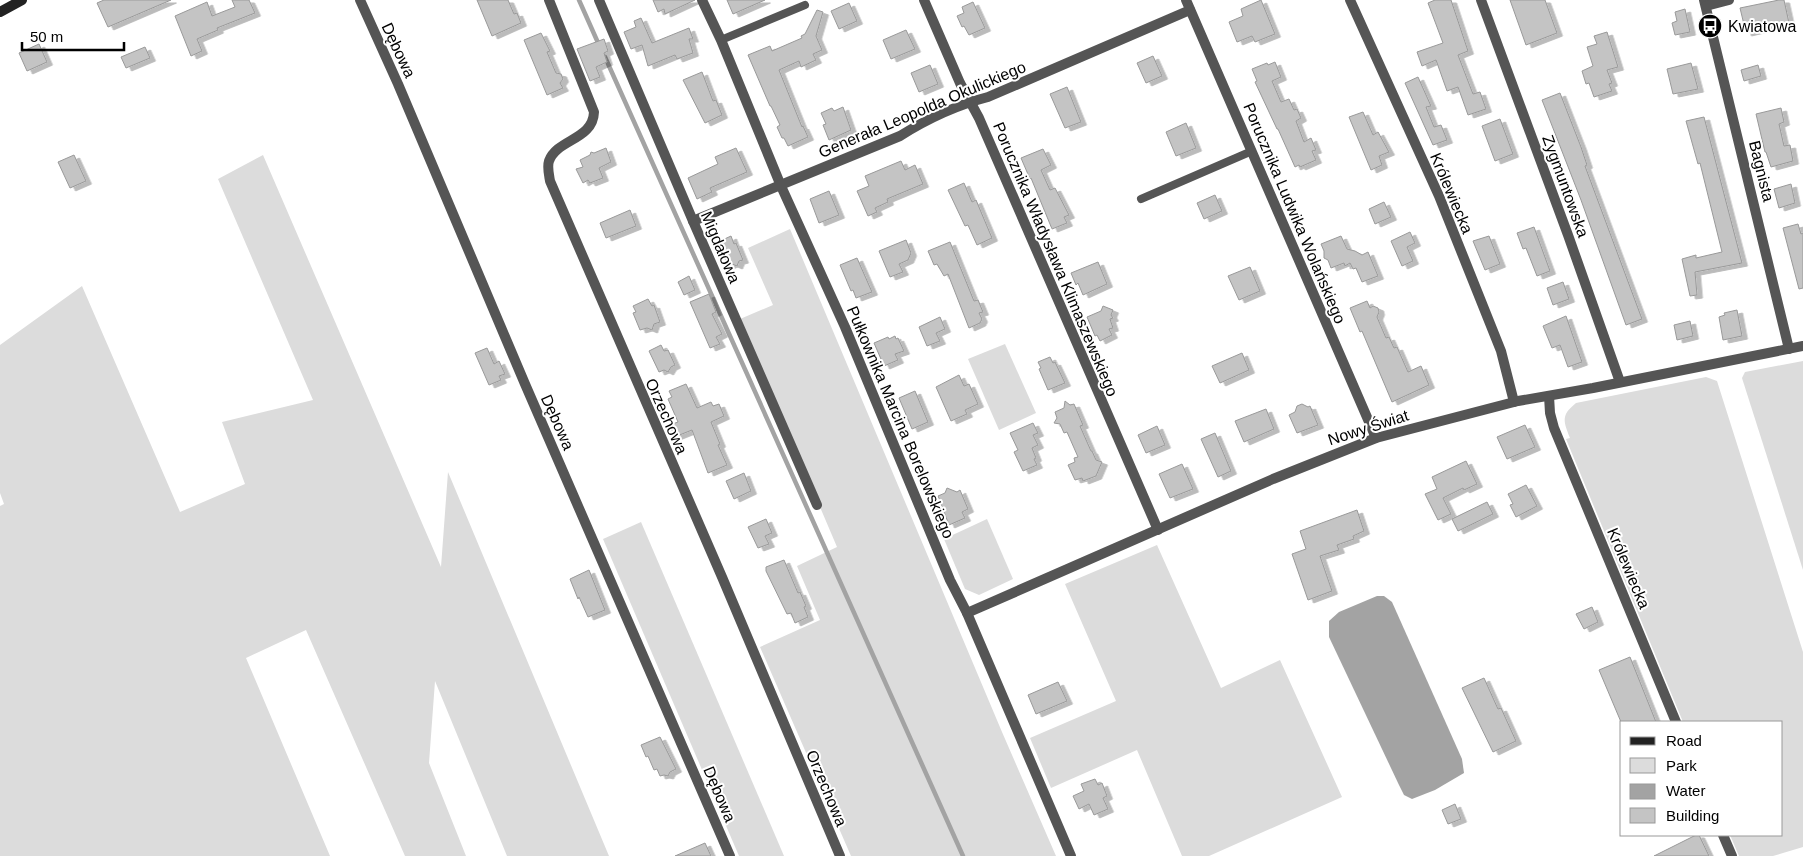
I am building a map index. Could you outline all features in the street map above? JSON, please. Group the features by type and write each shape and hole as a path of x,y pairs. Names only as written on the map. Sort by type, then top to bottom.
{"street":[{"path":"0,12 22,0"},
{"name":"Dębowa","path":"360,0 398,84 525,384 730,856"},
{"name":"Orzechowa","path":"549,0 594,112 592,124 587,130 556,152 550,160 550,181 722,577 840,856"},
{"name":"Migdałowa","path":"599,0 817,505"},
{"name":"Pułkownika Marcina Borelowskiego","path":"702,0 721,40 781,186 845,327 950,580 967,613 1071,856"},
{"name":"Porucznika Władysława Klimaszewskiego","path":"924,0 960,83 971,102 1158,530"},
{"name":"Królewiecka","path":"1350,0 1439,196 1501,351 1514,402"},
{"name":"Zygmuntowska","path":"1481,0 1620,382"},
{"path":"1705,3 1729,0"},
{"name":"Bagnista","path":"1705,3 1789,349"},
{"name":"Generała Leopolda Okulickiego","path":"693,221 900,136 915,126 971,102 988,97 1188,5"},
{"name":"Porucznika Ludwika Wolańskiego","path":"1188,5 1376,438"},
{"name":"Nowy Świat","path":"967,613 1273,479 1376,438 1514,402 1803,346"},
{"name":"Królewiecka","path":"1550,396 1550,414 1554,428 1676,721"},
{"path":"1723,836 1732,856"}],"lane":[{"path":"721,40 805,5"},
{"path":"1141,199 1252,150"}],"green space":[{"path":"263,155 441,567 448,472 609,856 507,856 435,681 429,763 466,856 405,856 306,630 246,658 330,856 0,856 0,506 4,504 0,493 0,345 82,286 180,512 245,484 222,422 313,400 218,179"},
{"path":"790,229 1056,856 851,856 760,647 820,620 797,566 837,547 740,319 773,305 748,248"},
{"path":"1005,344 1036,413 999,430 968,359"},
{"path":"1803,361 1803,570 1742,378 1745,372"},
{"path":"1706,377 1717,381 1803,652 1803,847 1773,856 1739,856 1730,836 1783,836 1783,721 1683,721 1566,439 1570,438 1565,423 1566,415 1576,403"},
{"path":"987,519 1013,579 979,595 965,589 944,539"},
{"path":"641,522 784,856 739,856 603,539"},
{"path":"1157,545 1221,688 1280,660 1342,797 1209,856 1182,856 1137,750 1051,788 1030,738 1116,701 1065,584"}],"water":[{"path":"1377,596 1384,596 1392,602 1462,759 1464,773 1435,790 1412,799 1404,795 1329,637 1329,621 1339,612"}],"building":[{"path":"104,0 171,0 108,27 97,3"},
{"path":"232,0 249,0 255,13 217,28 218,30 197,39 202,51 191,56 175,16 207,2 212,16 235,7"},
{"path":"477,0 508,0 514,14 517,13 521,23 492,36"},
{"path":"653,0 695,0 665,14 664,9 658,12"},
{"path":"727,0 765,0 733,14"},
{"path":"1261,0 1275,34 1255,42 1252,36 1237,42 1229,22 1243,16 1241,9"},
{"path":"1435,0 1451,0 1468,51 1458,55 1473,94 1480,92 1486,109 1468,115 1458,87 1447,91 1436,60 1422,66 1417,52 1443,43 1428,3"},
{"path":"1510,0 1545,0 1557,33 1526,45"},
{"path":"1784,0 1789,23 1746,33 1740,8"},
{"path":"973,2 985,28 969,35 964,26 962,27 957,16 964,13 962,7"},
{"path":"849,3 857,21 839,29 831,11"},
{"path":"1685,9 1690,32 1675,35 1672,23 1677,21 1675,12"},
{"path":"817,10 823,12 816,36 822,50 813,54 816,60 801,67 799,61 779,70 802,127 808,137 788,146 777,127 780,125 748,55 770,46 772,51 802,38 801,36 805,34"},
{"path":"641,18 652,43 689,28 693,39 689,39 693,53 677,59 675,55 648,66 642,45 631,49 624,32 636,27 634,21"},
{"path":"906,30 915,49 891,59 883,40"},
{"path":"1607,32 1618,67 1607,70 1612,83 1609,84 1612,91 1594,97 1589,83 1586,84 1582,71 1593,66 1587,47 1597,44 1594,36"},
{"path":"541,33 550,51 547,52 556,73 561,74 563,79 560,83 563,88 547,95 524,40"},
{"path":"604,39 608,51 604,53 607,62 596,67 600,77 590,81 577,49"},
{"path":"39,44 47,62 27,71 19,53"},
{"path":"145,47 150,58 126,68 121,57"},
{"path":"1153,56 1162,76 1146,83 1137,63"},
{"path":"1275,62 1281,77 1272,81 1281,102 1289,99 1294,110 1297,109 1301,118 1296,121 1304,142 1311,138 1316,150 1312,151 1316,160 1300,167 1299,165 1295,167 1255,82 1257,81 1252,69"},
{"path":"1691,63 1698,89 1673,94 1667,69"},
{"path":"930,65 938,84 919,92 911,73"},
{"path":"1758,65 1761,76 1744,81 1741,70"},
{"path":"702,72 713,101 716,100 722,115 705,123 683,80"},
{"path":"1418,77 1431,106 1426,107 1434,127 1441,125 1447,140 1433,145 1405,83"},
{"path":"1067,87 1081,122 1065,128 1050,94"},
{"path":"1560,93 1642,319 1626,325 1581,200 1542,100"},
{"path":"843,107 851,130 829,140 823,125 826,124 821,113 832,108 834,111"},
{"path":"1781,108 1784,122 1779,124 1784,146 1790,145 1793,161 1771,167 1765,152 1756,114"},
{"path":"1363,112 1373,135 1378,132 1389,152 1379,156 1382,165 1371,170 1349,117"},
{"path":"1704,117 1742,263 1695,272 1697,295 1690,296 1682,259 1696,255 1696,258 1722,252 1700,163 1698,164 1686,121"},
{"path":"1500,119 1513,154 1495,161 1482,126"},
{"path":"1186,123 1196,148 1176,156 1166,132"},
{"path":"606,148 611,162 599,168 603,178 590,183 588,180 583,183 576,169 583,167 580,160 590,155 591,152 594,153"},
{"path":"736,148 747,172 710,188 712,192 697,199 688,178 718,164 715,157"},
{"path":"1043,149 1051,165 1041,170 1050,190 1055,188 1069,215 1064,217 1067,223 1052,229 1021,158"},
{"path":"74,155 86,181 70,188 58,162"},
{"path":"901,161 905,170 915,165 923,184 887,199 888,202 875,208 877,212 868,216 857,191 869,186 865,176"},
{"path":"964,183 972,202 976,200 992,238 977,245 968,225 965,226 948,190"},
{"path":"1791,184 1795,203 1779,208 1774,189"},
{"path":"829,191 839,215 819,223 810,199"},
{"path":"1215,195 1222,211 1204,219 1197,203"},
{"path":"1384,202 1391,217 1375,224 1369,209"},
{"path":"630,210 636,226 606,238 600,223"},
{"path":"1798,224 1801,234 1803,233 1803,288 1799,289 1783,228"},
{"path":"1534,227 1550,271 1537,276 1526,248 1523,249 1517,233"},
{"path":"1410,232 1415,243 1407,247 1413,261 1402,266 1391,241"},
{"path":"731,236 743,260 739,261 737,266 732,264 728,266 718,242"},
{"path":"1341,236 1347,249 1362,255 1368,252 1378,276 1362,282 1356,268 1353,269 1350,263 1345,266 1344,263 1331,268 1328,260 1324,258 1321,244"},
{"path":"1489,236 1500,264 1485,270 1473,241"},
{"path":"906,240 911,253 908,260 899,264 903,272 890,277 879,251"},
{"path":"950,242 974,301 978,300 983,312 979,313 982,319 980,323 969,328 948,274 944,276 937,264 934,265 928,251"},
{"path":"857,258 872,292 856,298 840,265"},
{"path":"1098,262 1107,284 1083,295 1071,273"},
{"path":"1250,267 1260,291 1239,300 1228,276"},
{"path":"689,276 695,290 684,295 678,282"},
{"path":"1563,282 1569,299 1553,305 1547,288"},
{"path":"709,294 716,312 712,314 722,334 716,337 720,344 710,348 690,302"},
{"path":"648,299 652,306 654,305 660,322 654,324 652,330 647,328 640,330 633,313 636,312 633,306"},
{"path":"1367,301 1370,308 1373,306 1378,308 1377,317 1386,338 1389,337 1394,348 1397,347 1408,372 1421,366 1429,385 1392,402 1362,331 1360,332 1350,308"},
{"path":"1103,306 1113,310 1111,315 1113,318 1110,319 1113,328 1109,329 1112,335 1100,341 1097,335 1095,336 1087,317 1101,311"},
{"path":"1737,310 1742,336 1723,340 1719,317 1725,315 1724,313"},
{"path":"1566,316 1582,362 1568,367 1560,345 1552,348 1543,326"},
{"path":"940,317 945,329 936,333 940,341 927,346 919,327"},
{"path":"1690,321 1693,336 1677,340 1674,325"},
{"path":"895,336 896,339 898,338 904,351 895,354 898,360 884,366 874,343"},
{"path":"661,345 664,351 668,350 675,365 668,372 664,370 659,372 649,351"},
{"path":"487,348 494,364 499,361 505,374 499,376 501,380 489,385 475,353"},
{"path":"1242,353 1249,370 1220,383 1212,366"},
{"path":"1050,357 1053,363 1055,362 1065,383 1048,390 1038,362"},
{"path":"959,375 964,386 969,384 978,404 965,410 967,414 951,421 936,387"},
{"path":"686,384 697,408 711,402 713,406 719,404 724,416 711,422 727,465 708,473 692,430 672,438 667,426 678,422 668,399 672,397 669,391"},
{"path":"915,391 928,422 912,429 899,398"},
{"path":"1065,401 1070,405 1074,404 1083,425 1080,426 1091,451 1096,460 1102,462 1096,476 1083,481 1082,478 1075,480 1068,465 1075,462 1074,458 1078,457 1067,432 1064,433 1060,424 1054,423 1057,418 1055,412 1064,408"},
{"path":"1302,404 1310,406 1318,425 1297,433 1289,415 1295,412 1297,406"},
{"path":"1266,409 1274,429 1244,442 1235,421"},
{"path":"1033,423 1038,433 1033,435 1038,445 1032,448 1037,465 1023,471 1014,452 1018,450 1010,433"},
{"path":"1525,425 1535,447 1507,459 1497,437"},
{"path":"1157,426 1165,445 1146,453 1138,435"},
{"path":"1215,433 1231,471 1218,477 1201,439"},
{"path":"1466,461 1477,484 1464,490 1463,488 1443,498 1451,514 1438,520 1425,494 1437,489 1432,477"},
{"path":"1182,464 1193,489 1170,498 1159,474"},
{"path":"744,473 751,491 734,499 726,481"},
{"path":"1526,485 1537,506 1516,517 1510,505 1513,504 1508,494"},
{"path":"947,488 957,492 960,490 968,509 962,512 965,518 949,525 938,496 945,493"},
{"path":"1487,502 1493,514 1458,531 1452,519"},
{"path":"1357,510 1364,531 1353,536 1354,539 1337,545 1339,550 1320,556 1332,591 1308,600 1292,554 1306,549 1300,531"},
{"path":"766,519 772,533 765,536 769,544 758,548 748,527"},
{"path":"784,560 798,593 800,592 806,606 804,607 808,617 795,623 791,613 787,614 766,571 766,567"},
{"path":"589,570 605,610 588,617 570,579"},
{"path":"1592,607 1598,622 1584,629 1576,614"},
{"path":"1630,657 1656,721 1621,721 1599,670"},
{"path":"1484,678 1498,709 1501,708 1516,741 1493,752 1462,688"},
{"path":"1058,682 1067,701 1036,714 1028,695"},
{"path":"660,737 676,769 670,772 668,776 660,776 657,769 654,770 641,745"},
{"path":"1095,779 1098,785 1102,783 1107,796 1103,798 1108,809 1094,815 1089,804 1079,809 1073,796 1084,791 1081,784"},
{"path":"1455,804 1461,819 1448,824 1442,810"},
{"path":"1694,836 1699,836 1709,856 1654,856"},
{"path":"705,843 711,856 675,856"}],"waterway":[{"path":"579,0 599,45"},
{"path":"605,57 963,856"}],"place":[{"name":"Kwiatowa","path":"1710,26"}]}
